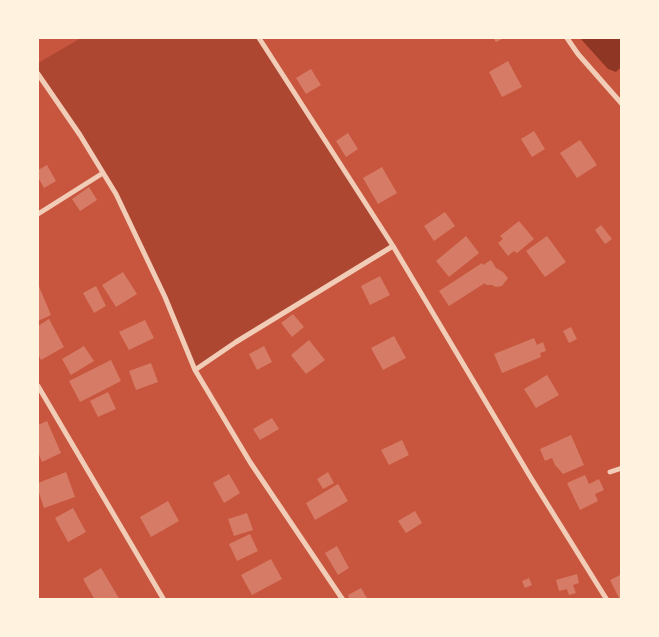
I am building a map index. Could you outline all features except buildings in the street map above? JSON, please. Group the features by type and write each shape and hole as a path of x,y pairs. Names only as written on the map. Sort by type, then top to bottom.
{"street":[{"path":"259,38 393,246 531,478 607,600"},
{"path":"567,38 578,54 622,104"},
{"path":"38,74 116,194 165,297 195,370 250,462 343,600"},
{"path":"38,214 103,173"},
{"path":"195,370 236,342 393,246"},
{"path":"38,386 164,600"},
{"path":"610,472 622,468"}],"shaded area":[{"path":"81,38 259,38 393,246 195,370 165,297 116,194 38,74 38,63"},
{"path":"580,38 621,38 621,67 616,72 608,69"}]}
